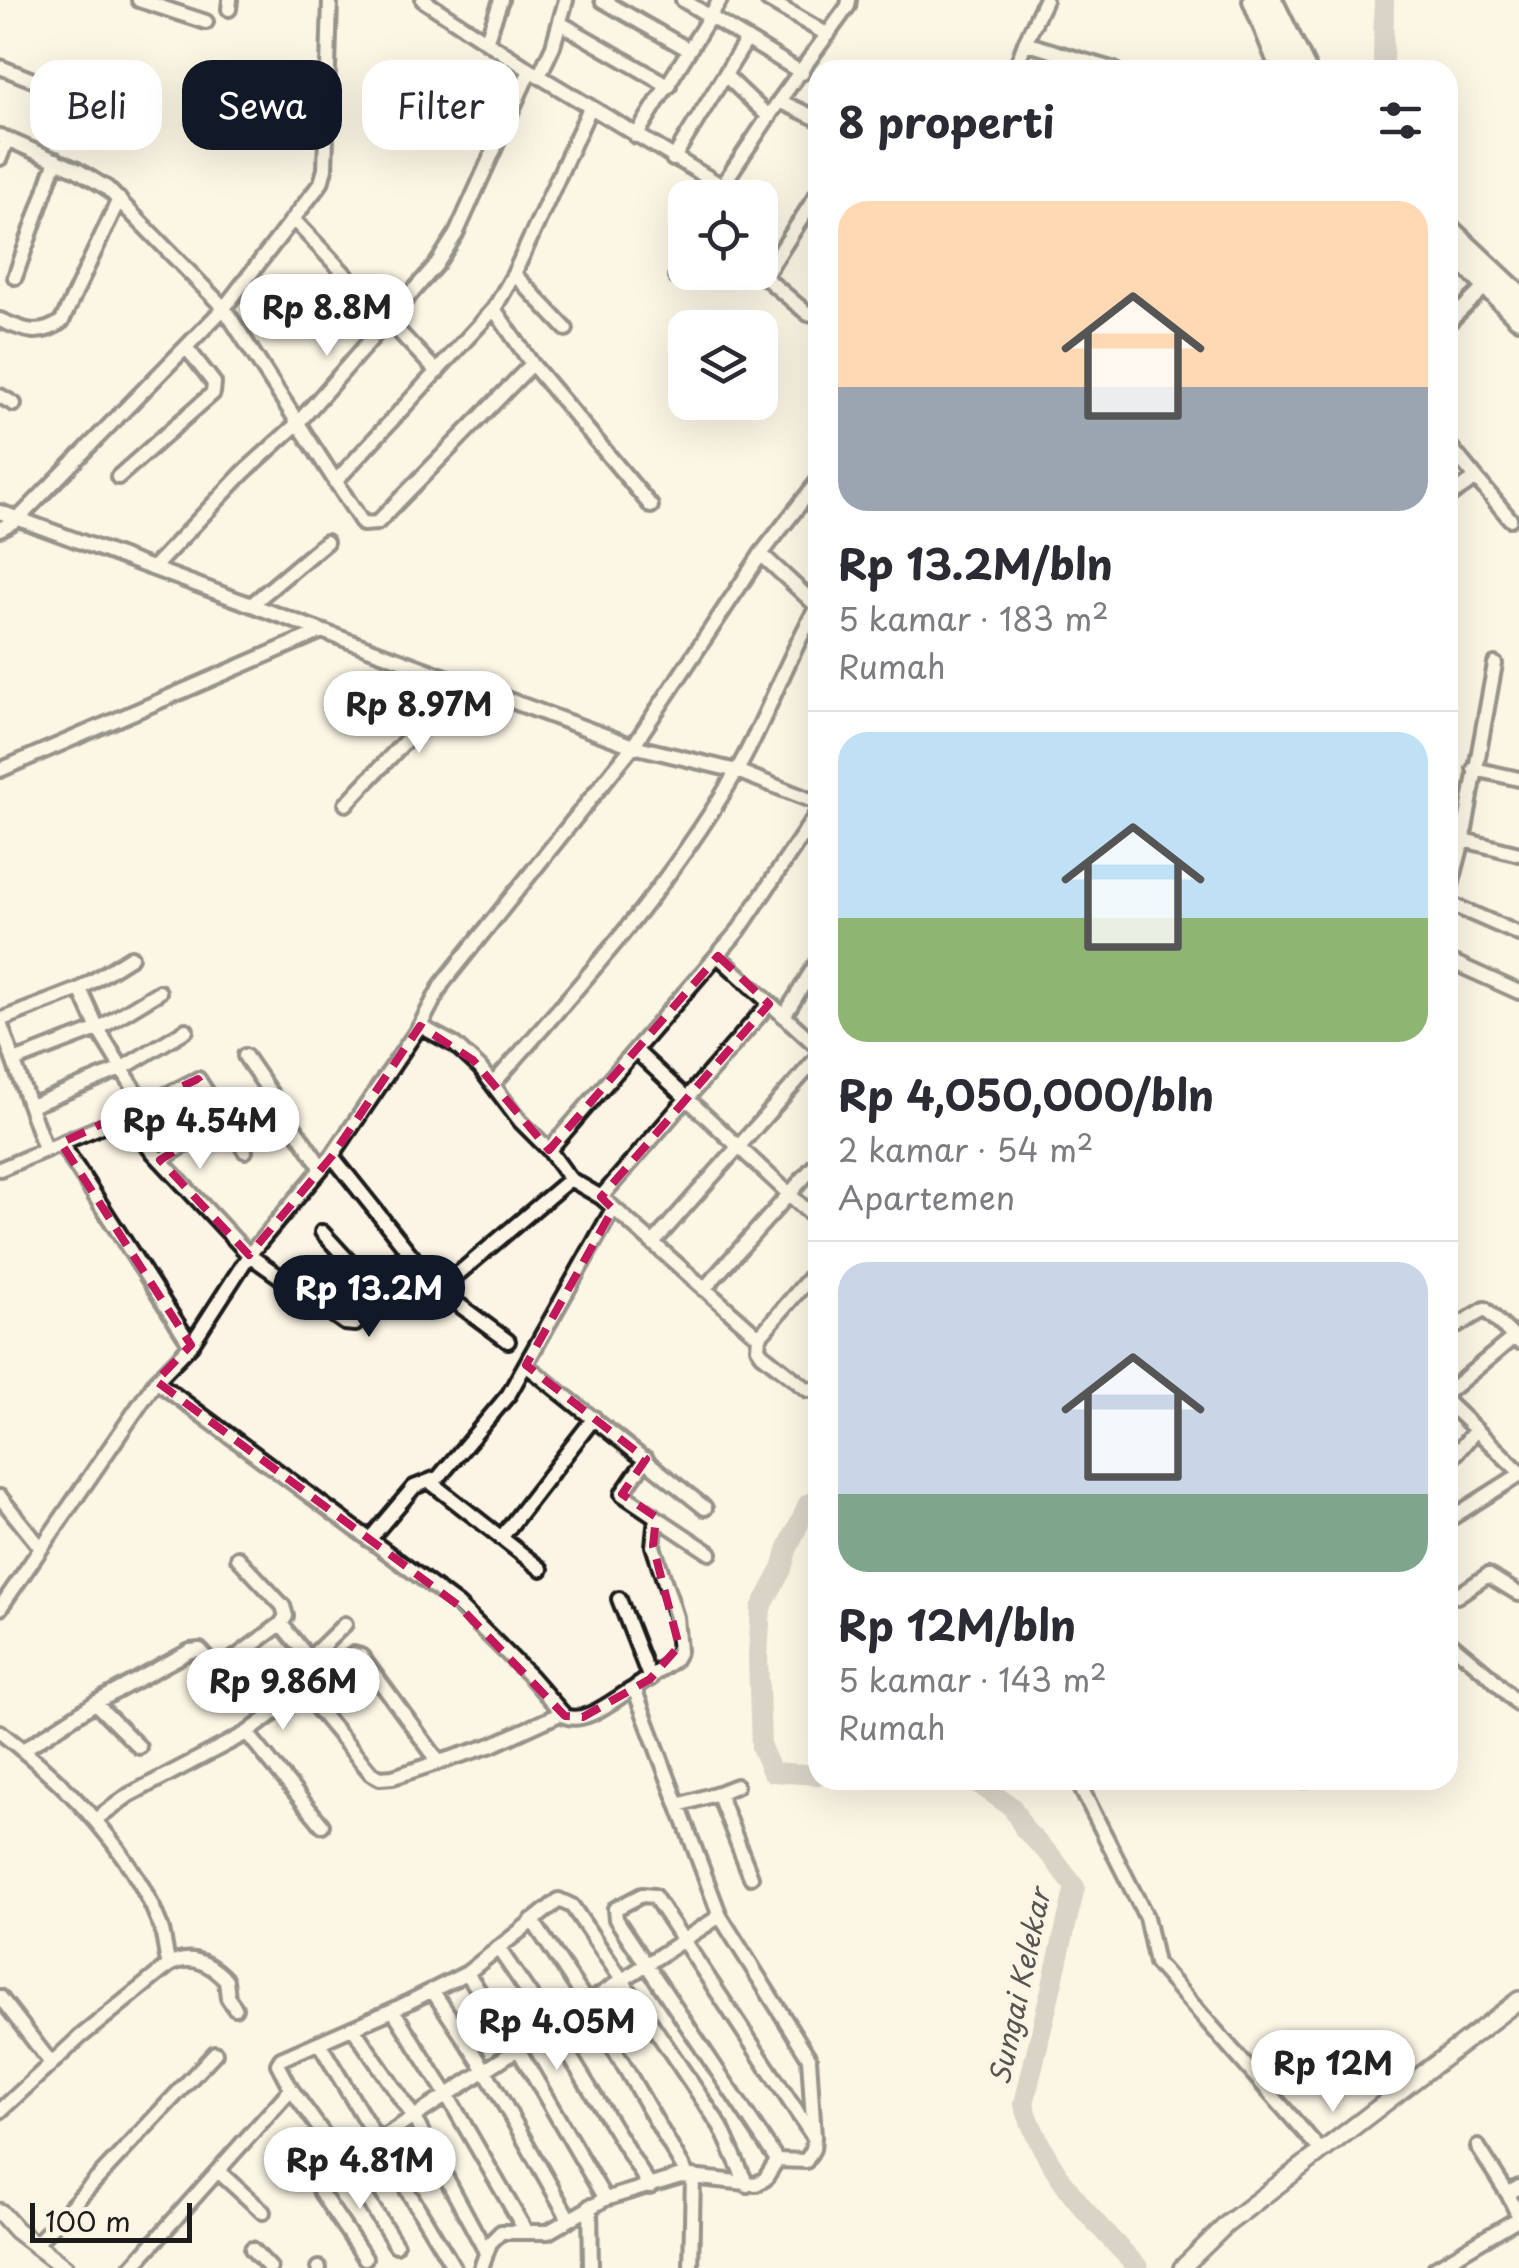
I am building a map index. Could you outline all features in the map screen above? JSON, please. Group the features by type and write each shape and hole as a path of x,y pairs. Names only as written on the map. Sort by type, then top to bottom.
{"highway":[{"path":"1254,0 1280,60"},
{"path":"1271,0 1281,60"},
{"path":"1458,241 1519,317"},
{"path":"1458,254 1490,281 1519,296"}],"street":[{"path":"140,0 206,22"},
{"path":"0,529 18,519 224,308 321,183 325,169 330,0"},
{"path":"423,0 703,180"},
{"path":"487,39 501,0"},
{"path":"153,568 297,424 390,322 448,249 560,23 566,0"},
{"path":"602,0 689,50"},
{"path":"683,0 802,73"},
{"path":"636,136 720,0"},
{"path":"768,0 828,34"},
{"path":"811,60 848,0"},
{"path":"1019,60 1045,0"},
{"path":"560,23 668,86"},
{"path":"673,158 747,39"},
{"path":"1025,43 1081,60"},
{"path":"727,180 808,64"},
{"path":"0,67 30,79"},
{"path":"726,76 769,116"},
{"path":"779,101 808,114"},
{"path":"335,482 494,310 590,108"},
{"path":"0,158 4,137 92,178 119,199 224,308 360,522 377,523 532,364"},
{"path":"15,276 56,160"},
{"path":"0,320 36,332 62,321 119,199"},
{"path":"778,251 808,207"},
{"path":"293,220 437,372"},
{"path":"514,274 566,329"},
{"path":"1458,313 1490,281"},
{"path":"778,289 808,314"},
{"path":"494,310 532,364 651,506"},
{"path":"118,477 213,393 214,384 186,347"},
{"path":"0,396 14,404"},
{"path":"1458,456 1510,518"},
{"path":"1458,491 1476,479"},
{"path":"0,1608 156,1381 190,1345 249,1255 332,1156 420,1026 442,984 520,882 633,746 761,554 808,494"},
{"path":"0,512 633,746 737,770 808,799"},
{"path":"251,605 326,542"},
{"path":"761,554 808,598"},
{"path":"492,1084 638,918 737,770 808,625"},
{"path":"0,770 322,631"},
{"path":"1458,860 1495,664"},
{"path":"346,804 457,681"},
{"path":"1474,768 1519,779"},
{"path":"549,1150 718,956 808,827"},
{"path":"1458,839 1519,854"},
{"path":"1458,905 1519,934"},
{"path":"1502,926 1519,926"},
{"path":"718,956 808,1037"},
{"path":"45,1149 0,1021 80,989 132,957"},
{"path":"1458,964 1517,987"},
{"path":"784,1016 808,977"},
{"path":"80,989 98,1029 144,1105"},
{"path":"14,1061 98,1029 159,992"},
{"path":"602,1198 768,1004"},
{"path":"420,1026 455,1045 480,1068 570,1178 602,1198 758,1336 760,1352 808,1390"},
{"path":"31,1106 121,1068 186,1030"},
{"path":"636,1051 808,1212"},
{"path":"245,1056 322,1168"},
{"path":"653,1243 808,1068"},
{"path":"0,1169 121,1118 198,1079 245,1150"},
{"path":"121,1118 249,1255 345,1323 354,1324 376,1297 377,1290 322,1232"},
{"path":"160,1160 226,1120"},
{"path":"61,1143 190,1345"},
{"path":"332,1156 439,1290 508,1341"},
{"path":"704,1290 808,1173"},
{"path":"439,1290 570,1178"},
{"path":"369,1540 414,1488 439,1478 495,1412 526,1365 613,1209"},
{"path":"758,1336 808,1279"},
{"path":"1458,1326 1479,1310 1487,1309 1516,1339 1458,1384"},
{"path":"526,1365 705,1508"},
{"path":"156,1381 458,1605 562,1713 573,1719 583,1718 650,1679 674,1660 679,1646 676,1617 653,1546 656,1517"},
{"path":"1458,1413 1519,1473 1458,1513"},
{"path":"501,1538 594,1418"},
{"path":"1458,1451 1476,1430"},
{"path":"646,1460 622,1494 710,1553"},
{"path":"429,1481 540,1569"},
{"path":"0,1496 41,1548"},
{"path":"23,1750 94,1703 194,1650 202,1651 215,1666 223,1666 281,1624 286,1616 283,1606 238,1558"},
{"path":"1458,1595 1488,1575 1519,1594"},
{"path":"619,1598 650,1679"},
{"path":"281,1624 324,1677"},
{"path":"309,1659 345,1624"},
{"path":"1458,1649 1519,1705"},
{"path":"96,1819 129,1795 247,1733 350,1656 361,1656 439,1762"},
{"path":"634,1688 720,1916 809,2058 813,2149 806,2161 777,2160"},
{"path":"302,1690 375,1776 389,1778 529,1730 562,1713"},
{"path":"94,1703 139,1746"},
{"path":"0,1732 96,1819 150,1903 169,1965"},
{"path":"247,1733 322,1825"},
{"path":"679,1806 736,1786"},
{"path":"1082,1790 1146,1918 1156,1964 1322,2152"},
{"path":"718,1793 751,1877"},
{"path":"777,2160 616,1919 615,1909 642,1895 652,1895 814,2137"},
{"path":"396,2244 291,2090 278,2064 467,1972 553,1902 563,1900 570,1903 721,2126 747,2185"},
{"path":"365,2258 319,2187 324,2176 720,1916"},
{"path":"532,1920 588,2004 690,2176 691,2268"},
{"path":"498,1948 552,2027 650,2187"},
{"path":"0,2111 178,1960 195,1959 217,1970 226,1980 227,1994 235,2008"},
{"path":"467,1972 518,2048 604,2199"},
{"path":"432,1990 485,2070 569,2219"},
{"path":"0,1997 51,2064"},
{"path":"1182,2268 1227,2224 1519,2000"},
{"path":"393,2010 525,2230"},
{"path":"353,2028 413,2116 486,2252"},
{"path":"319,2043 454,2268"},
{"path":"35,2245 215,2052"},
{"path":"134,2265 291,2090"},
{"path":"1435,2268 1519,2218 1514,2191 1478,2147"},
{"path":"481,2268 494,2236 525,2230 548,2232 604,2199 690,2176 747,2185 766,2179 777,2160"},
{"path":"218,2171 263,2212"},
{"path":"590,2206 591,2268"},
{"path":"0,2212 66,2268"},
{"path":"252,2249 270,2268"},
{"path":"134,2265 152,2268"}],"highlighted area":[{"path":"718,956 769,1004 601,1197 613,1209 526,1365 646,1459 622,1494 656,1517 653,1546 679,1646 650,1679 583,1717 565,1716 458,1605 156,1381 191,1345 61,1143 198,1079 226,1120 160,1160 249,1255 332,1156 420,1026 473,1060 549,1150"}],"waterway":[{"name":"Sungai Kelekar","path":"1383,60 1384,0"},
{"name":"Sungai Kelekar","path":"808,1504 782,1569 761,1608 758,1656 761,1747 772,1772 808,1774"},
{"name":"Sungai Kelekar","path":"987,1790 1012,1807 1025,1830 1075,1887 1024,2104 1056,2172 1139,2268"}]}
